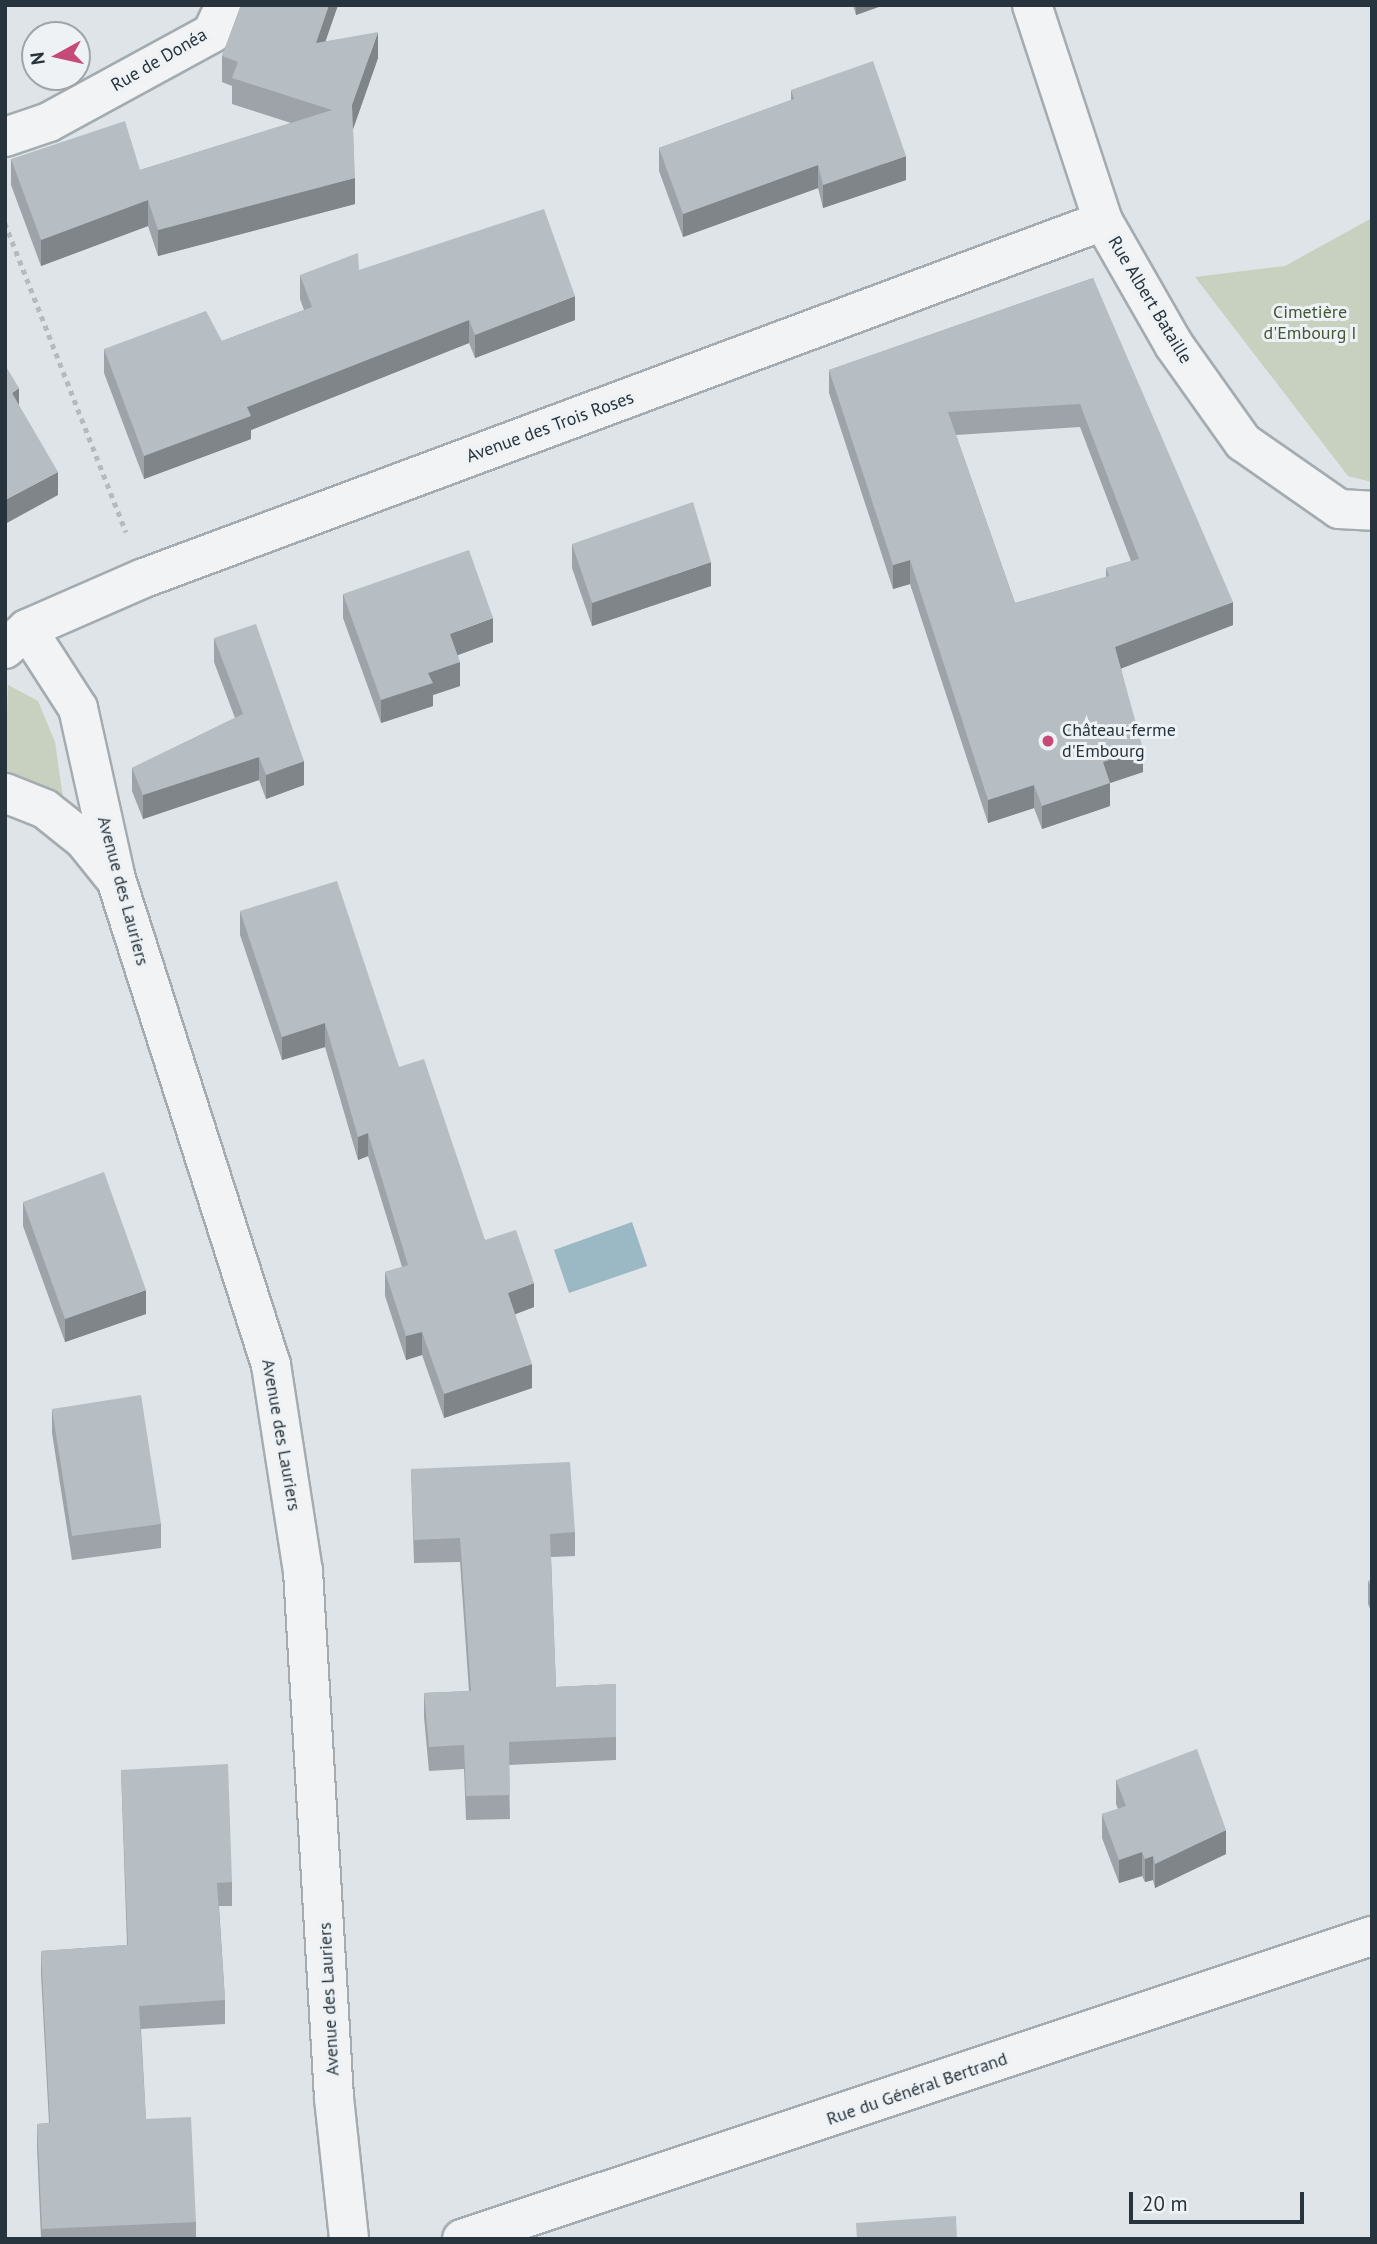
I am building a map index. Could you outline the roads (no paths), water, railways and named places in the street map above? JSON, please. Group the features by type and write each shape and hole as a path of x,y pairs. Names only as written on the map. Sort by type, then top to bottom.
{"street":[{"name":"Rue de Donéa","path":"5,137 49,122 212,33 225,5"},
{"name":"Rue Albert Bataille","path":"1032,5 1103,221 1174,345 1243,442 1339,509 1372,511"},
{"name":"Avenue des Trois Roses","path":"16,639 144,578 1103,221"},
{"name":"Avenue des Lauriers","path":"16,639 78,708 116,879 271,1365 303,1571 334,2098 349,2239"},
{"path":"5,793 45,809 84,840 116,879"},
{"name":"Rue du Général Bertrand","path":"462,2239 1372,1936"}],"water":[{"path":"632,1222 647,1266 569,1293 554,1250"}],"place":[{"name":"Château-ferme d'Embourg","path":"1048,741"}],"park label":[{"name":"Cimetière d'Embourg I","path":"1310,323"}]}
